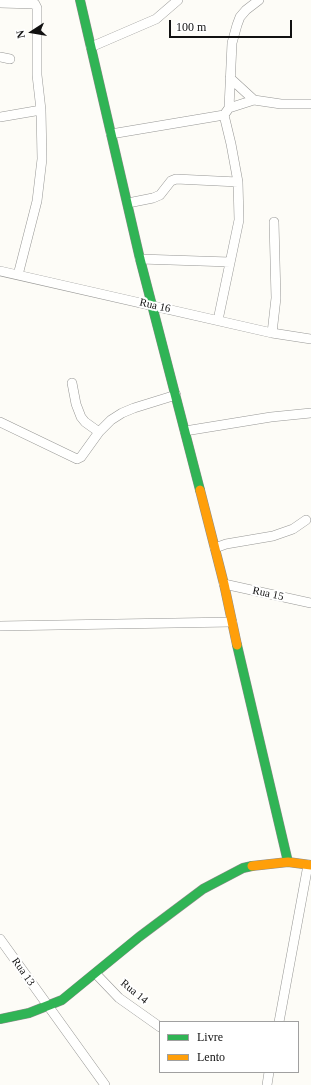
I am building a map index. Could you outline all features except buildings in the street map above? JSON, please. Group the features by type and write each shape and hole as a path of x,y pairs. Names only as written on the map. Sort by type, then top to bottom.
{"street":[{"path":"80,0 140,260 224,584 288,862"},
{"path":"91,47 156,19 178,0"},
{"path":"218,320 239,220 238,182 226,112 232,43 240,17 246,10 259,0"},
{"path":"0,3 37,5 37,75 41,110 42,159 37,202 18,275"},
{"path":"0,57 10,59"},
{"path":"230,78 254,100"},
{"path":"111,134 226,112 254,100 281,104 311,104"},
{"path":"0,116 41,110"},
{"path":"128,203 153,198 160,195 171,181 176,179 238,182"},
{"path":"272,333 276,298 274,222"},
{"path":"140,260 230,262"},
{"name":"Rua 16","path":"0,271 152,304 272,333 311,339"},
{"path":"72,383 76,404 81,417 85,422 99,432"},
{"path":"0,422 77,459 81,458 99,432 111,420 134,408 176,395"},
{"path":"185,431 271,417 311,413"},
{"path":"215,548 226,544 273,536 293,529 306,520"},
{"name":"Rua 15","path":"224,584 311,603"},
{"path":"0,626 232,622"},
{"path":"0,1019 29,1013 62,1000 203,889 243,868 288,862 310,865 279,1021"},
{"name":"Rua 13","path":"0,939 105,1085"},
{"name":"Rua 14","path":"96,974 119,998 159,1026"},
{"path":"267,1085 269,1073"}],"traffic: fast":[{"path":"80,0 140,259 200,490"},
{"path":"237,645 288,862"},
{"path":"0,1019 29,1013 62,1000 139,937 203,889 243,868 252,866"}],"traffic: slow":[{"path":"200,490 224,584 237,645"},
{"path":"252,866 288,862 311,865"}]}
